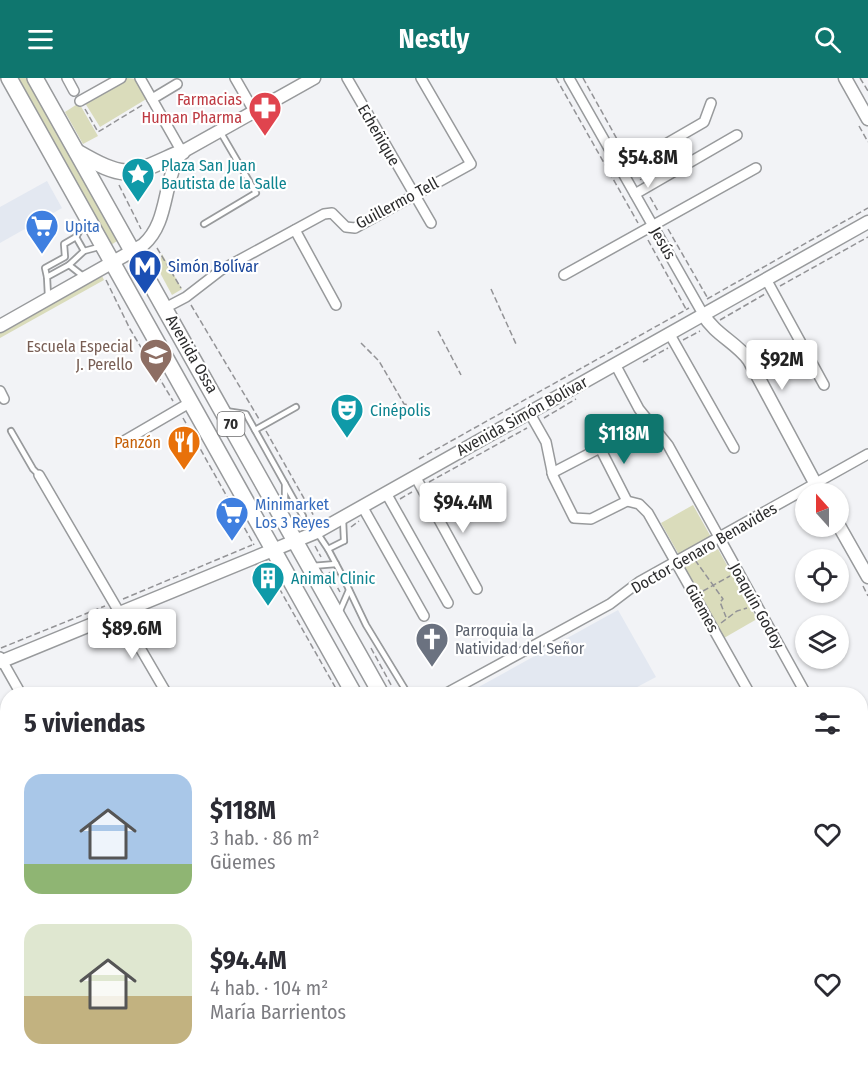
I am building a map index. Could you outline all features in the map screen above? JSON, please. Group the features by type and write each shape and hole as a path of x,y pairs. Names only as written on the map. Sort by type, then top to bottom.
{"main road":[{"name":"Avenida Ossa","path":"9,78 104,245 185,406 268,553 350,687"},
{"name":"Avenida Ossa","path":"35,78 286,521 312,537 310,566 377,687"},
{"path":"77,152 120,172 136,172 182,152"}],"street":[{"path":"67,78 74,91"},
{"path":"80,101 121,78"},
{"path":"140,78 182,152"},
{"path":"236,78 254,111"},
{"path":"0,326 148,241 156,229 172,167 182,152 314,78"},
{"name":"Echeñique","path":"347,78 431,223"},
{"name":"Guillermo Tell","path":"165,308 186,297 221,270 326,213 334,215 346,227 355,228 471,164 421,78"},
{"name":"Jesús","path":"569,78 704,314"},
{"path":"845,78 864,103 868,118"},
{"path":"152,99 177,84"},
{"path":"621,170 704,122 711,103"},
{"path":"635,194 737,135"},
{"path":"564,275 756,168"},
{"name":"Avenida Simón Bolívar","path":"1,657 118,607 312,537 343,517 365,511 532,418 615,364 672,339 704,314 868,222"},
{"path":"295,230 336,305"},
{"path":"766,279 825,386"},
{"path":"704,314 714,331 742,351 749,360 816,483"},
{"path":"672,339 735,448"},
{"name":"Joaquín Godoy","path":"615,364 639,409 664,439 802,687"},
{"path":"124,441 185,406"},
{"path":"532,418 546,442 552,473 571,514 578,520 591,519 627,501"},
{"name":"Güemes","path":"552,473 600,448 627,501 639,504 648,513 746,687"},
{"name":"Doctor Genaro Benavides","path":"827,483 868,454"},
{"path":"39,475 163,687"},
{"path":"418,482 477,589"},
{"path":"389,498 448,603"},
{"name":"Doctor Genaro Benavides","path":"458,687 610,604 639,582 718,538 795,501"},
{"path":"365,511 424,616"},
{"path":"845,537 868,577"},
{"path":"1,657 17,687"}],"lane":[{"path":"204,224 256,193 220,131"},
{"path":"85,278 69,265 65,257 64,244 76,237 88,217"},
{"path":"76,237 84,251"},
{"path":"48,277 69,265 84,251 104,245"},
{"path":"48,298 48,277 45,268 65,257"},
{"path":"255,430 296,407"},
{"path":"223,410 246,414 303,516"},
{"path":"11,431 33,470 39,475"},
{"path":"285,483 286,521"},
{"path":"328,549 344,541 343,517"},
{"path":"312,537 328,549 346,578 349,590 388,665 403,687"},
{"path":"310,566 336,564"},
{"path":"338,616 349,590"}],"path":[{"path":"419,459 686,310 556,78"},
{"path":"860,78 868,92"},
{"path":"80,101 98,132 152,99"},
{"path":"120,172 118,182 148,241 159,249 315,518 303,525 312,537"},
{"path":"708,298 868,208"},
{"path":"106,280 130,329 185,406 254,545 268,553 335,687"},
{"path":"491,289 516,344"},
{"path":"438,331 461,375"},
{"path":"639,364 672,339"},
{"path":"361,343 379,361 404,404 409,405"},
{"path":"389,498 532,418 582,396"},
{"path":"343,531 365,511"},
{"path":"1,657 254,545"},
{"path":"695,560 723,599 720,603 726,616"},
{"path":"695,596 729,577 736,569"},
{"path":"714,630 726,616 757,606"}],"shaded area":[{"path":"47,181 62,208 0,243 0,207"},
{"path":"618,610 656,677 637,687 479,687"}],"green space":[{"path":"17,78 26,78 117,241 111,245"},
{"path":"127,78 136,79 148,98 100,127 85,103"},
{"path":"79,103 98,136 83,144 65,112"},
{"path":"162,254 182,289 172,295 158,269"},
{"path":"101,274 104,280 0,338 0,330"},
{"path":"693,505 711,537 679,555 661,523"},
{"path":"718,549 757,619 724,638 684,567"}],"place":[{"name":"Farmacias Human Pharma","path":"265,137"},
{"name":"Plaza San Juan Bautista de la Salle","path":"138,203"},
{"name":"Upita","path":"42,255"},
{"name":"Simón Bolívar","path":"145,295"},
{"name":"Escuela Especial J. Perello","path":"156,384"},
{"name":"Cinépolis","path":"347,439"},
{"name":"Panzón","path":"184,471"},
{"name":"Minimarket Los 3 Reyes","path":"232,542"},
{"name":"Animal Clinic","path":"268,607"},
{"name":"Parroquia la Natividad del Señor","path":"432,668"}]}
